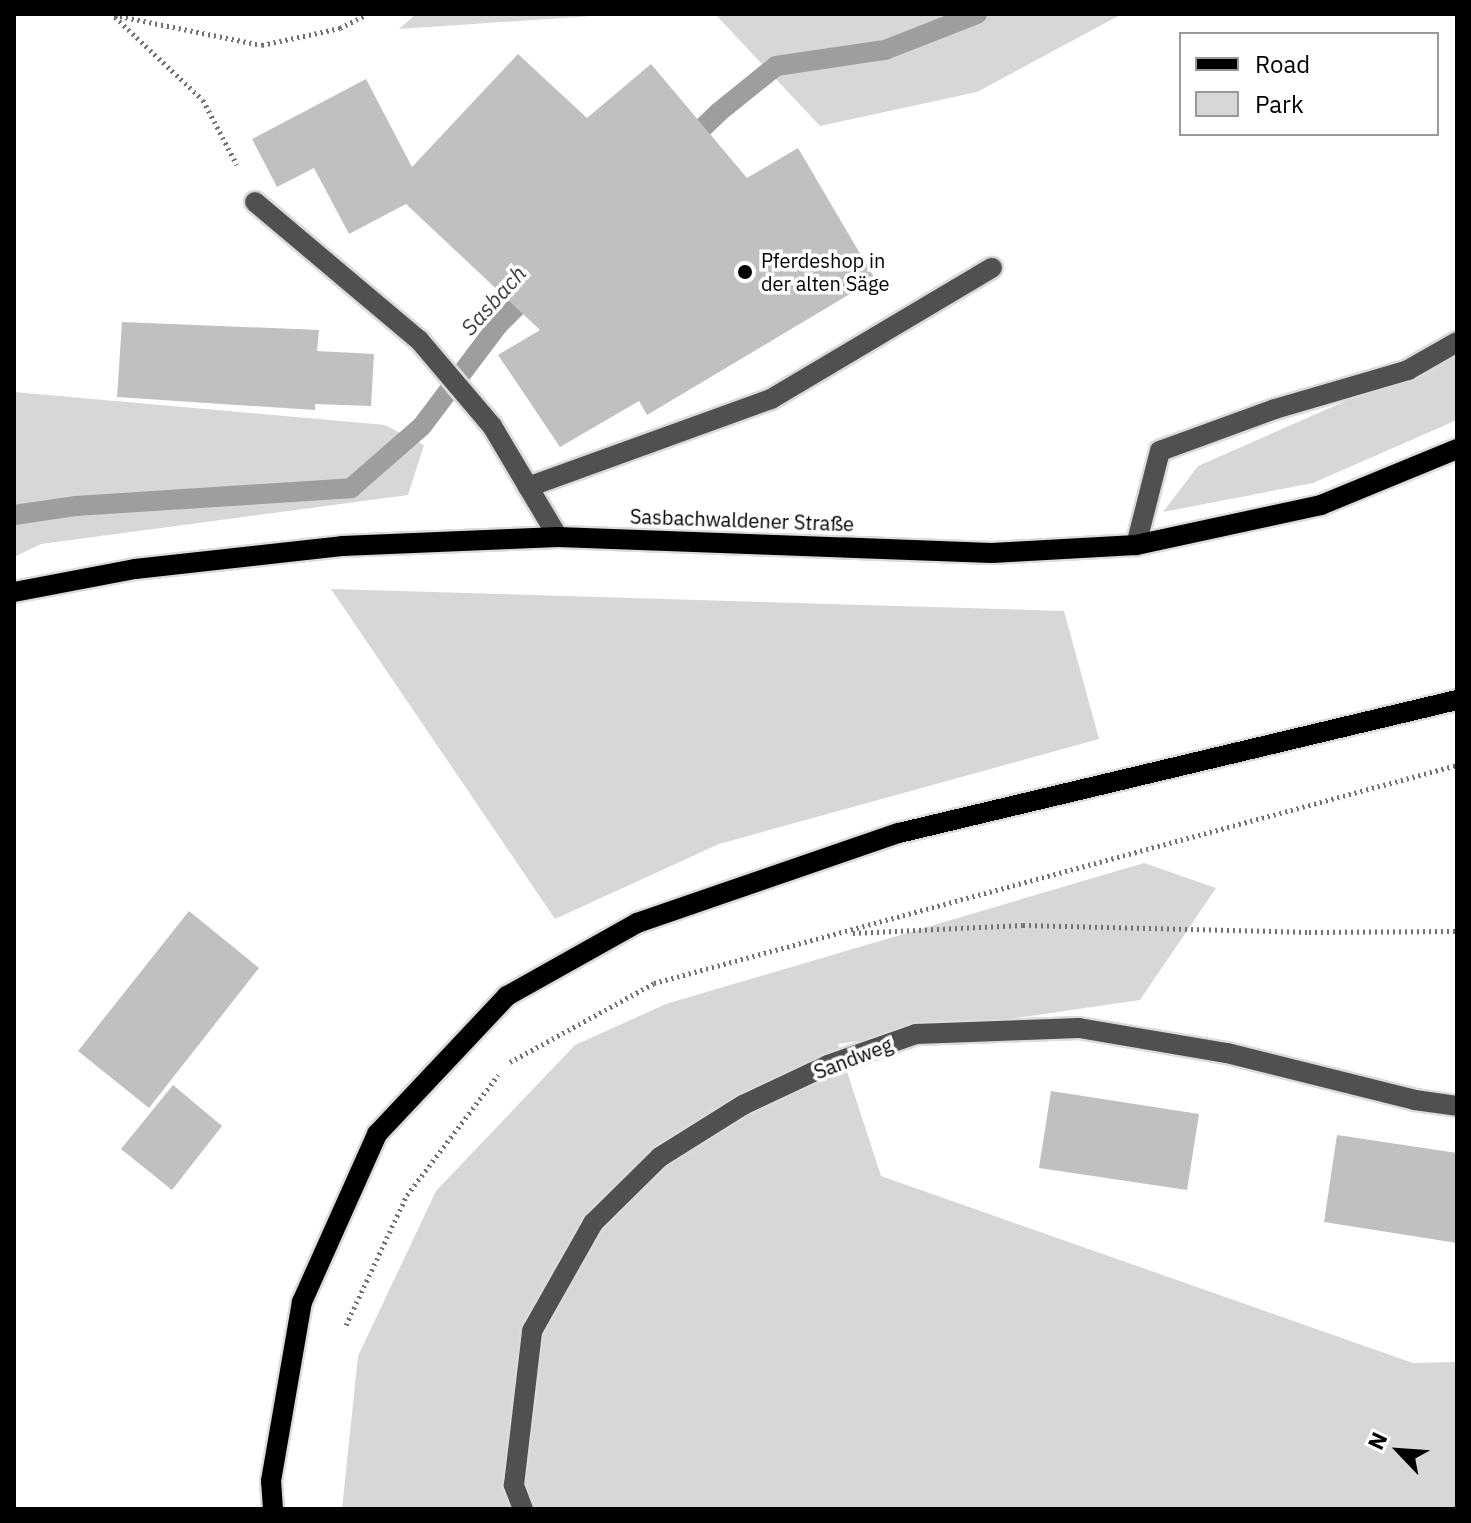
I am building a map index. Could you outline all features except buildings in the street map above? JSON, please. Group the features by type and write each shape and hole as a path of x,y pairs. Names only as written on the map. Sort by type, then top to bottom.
{"main road":[{"name":"Sasbachwaldener Straße","path":"14,592 135,569 342,546 558,537 992,553 1136,545 1321,505 1457,449"},
{"path":"273,1509 271,1481 302,1302 377,1134 507,996 637,923 899,833 1457,700"}],"street":[{"path":"255,202 419,340 492,426 558,537"},
{"path":"528,487 771,399 992,268"},
{"path":"1136,545 1160,451 1275,409 1408,370 1457,342"},
{"name":"Sandweg","path":"523,1509 514,1485 532,1331 593,1223 660,1157 743,1105 828,1065 916,1034 1079,1028 1227,1053 1415,1100 1457,1106"}],"path":[{"path":"112,15 262,45 340,28 367,14"},
{"path":"112,15 203,100 255,202"},
{"path":"342,1333 407,1195 507,1064 654,983 1457,765"},
{"path":"840,934 1023,925 1309,932 1457,931"}],"green space":[{"path":"416,14 621,14 399,29"},
{"path":"715,14 1122,14 977,92 820,126"},
{"path":"1457,352 1457,420 1313,483 1163,512 1198,466"},
{"path":"14,392 385,425 424,445 408,495 41,544 14,557"},
{"path":"331,589 1064,611 1099,739 719,844 555,919"},
{"path":"1144,863 1216,888 1140,1000 838,1044 881,1176 1413,1363 1457,1362 1457,1509 342,1509 358,1356 436,1191 575,1045 666,1004"}],"waterway":[{"name":"Sasbach","path":"686,144 719,112 776,66 885,50 977,14"},
{"name":"Sasbach","path":"14,515 76,506 351,488 422,426 499,324 533,290"}],"place":[{"name":"Pferdeshop in der alten Säge","path":"745,272"}]}
